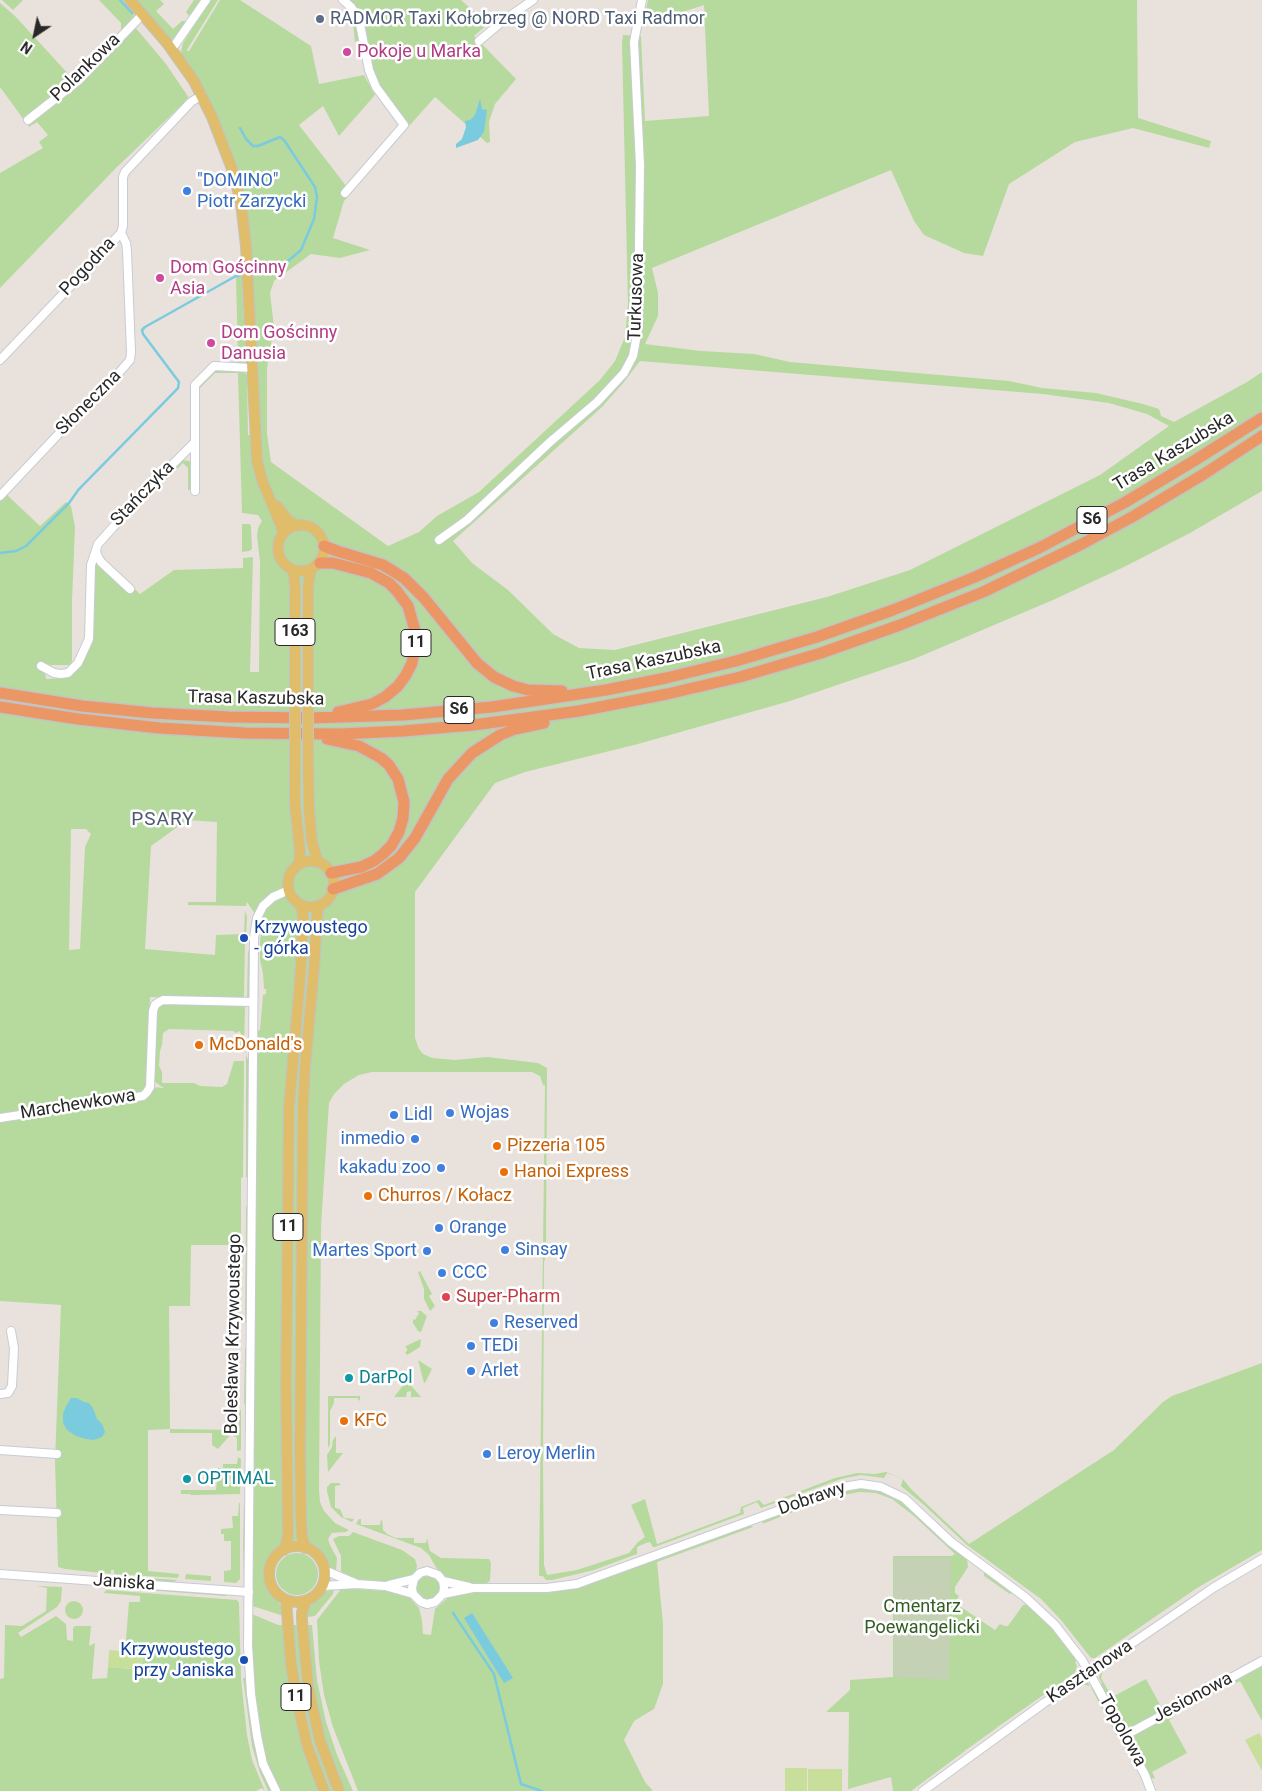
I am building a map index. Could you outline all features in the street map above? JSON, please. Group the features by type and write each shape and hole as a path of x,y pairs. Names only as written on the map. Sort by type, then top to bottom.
{"highway":[{"name":"Trasa Kaszubska","path":"0,693 51,702 138,712 206,716 310,718 386,716 528,703 606,690 696,671 778,649 856,624 950,588 1039,548 1124,504 1262,418"},
{"name":"Trasa Kaszubska","path":"0,707 78,719 160,728 229,733 292,734 438,729 579,711 667,694 762,670 854,642 983,592 1080,545 1176,492 1262,436"},
{"path":"324,546 383,565 404,578 424,598 477,663 500,680 521,689 536,691 606,690"},
{"name":"11","path":"310,718 367,706 388,694 398,686 406,675 413,658 416,643 414,622 408,606 398,591 389,583 371,573 355,568 333,563 315,566"},
{"path":"333,889 377,874 399,858 410,845 453,772 477,748 508,732 579,711"},
{"path":"292,734 353,743 371,751 381,758 392,770 402,791 404,807 402,822 396,837 387,850 366,865 331,873"}],"main road":[{"name":"163","path":"130,0 172,49 202,95 221,137 236,180 243,218 255,448 260,476 281,525 283,534 279,544 279,553 283,563 292,569 295,587 295,804 300,851 299,864"},
{"name":"163","path":"268,495 288,520 297,526 306,526 314,529 322,537 324,546"},
{"path":"283,534 297,526"},
{"path":"318,862 312,842 309,810 308,588 315,566 324,554 324,546"},
{"path":"292,569 303,571 315,566"},
{"path":"308,861 318,862 325,865 331,873 334,880 333,889 328,898 320,905 310,907 294,900 289,890 289,875 299,864 308,861"},
{"name":"11","path":"301,904 303,916 301,968 289,1107 286,1404 288,1536 284,1550 274,1558 269,1574 274,1589 279,1596 286,1600 288,1606 291,1664 296,1701 307,1746 324,1791"},
{"name":"11","path":"305,1548 302,1536 300,1454 303,1106 317,916 320,905"},
{"path":"284,1550 295,1547 305,1548 317,1556 324,1570 322,1586 316,1594 306,1601 286,1600"},
{"name":"11","path":"306,1601 302,1612 302,1637 309,1692 320,1741 338,1791"}],"street":[{"path":"172,49 206,0"},
{"path":"343,0 351,6 359,19 369,70 374,82 404,125 345,193"},
{"path":"479,41 504,20 533,0"},
{"name":"Turkusowa","path":"439,540 466,520 550,442 597,402 624,373 633,356 638,329 640,165 634,42 642,0"},
{"name":"Polankowa","path":"28,120 79,80 143,14"},
{"name":"Pogodna","path":"0,360 120,233 123,226 123,177 125,172 191,102 202,95"},
{"name":"Słoneczna","path":"0,496 130,360 127,251 126,243 120,233"},
{"name":"Stańczyka","path":"195,491 194,391 197,383 214,366 252,368"},
{"name":"Stańczyka","path":"42,666 54,673 61,674 68,673 78,663 88,639 91,565 98,544 195,442"},
{"path":"96,550 101,562 130,589"},
{"name":"Bolesława Krzywoustego","path":"276,1791 262,1759 252,1708 249,1665 253,1002 254,933 257,918 261,908 267,901 289,890"},
{"name":"Marchewkowa","path":"0,1118 143,1096 150,1086 153,1011 158,1002 163,1000 253,1002"},
{"path":"0,1394 8,1393 12,1386 14,1348 11,1331"},
{"path":"0,1450 57,1454"},
{"name":"Dobrawy","path":"357,1584 385,1586 413,1594 418,1600 427,1604 435,1602 443,1594 473,1588 547,1588 576,1584 843,1487 871,1484 889,1489 904,1498 951,1542 1040,1609 1068,1642 1089,1672"},
{"path":"0,1510 57,1513"},
{"name":"Kasztanowa","path":"922,1791 1089,1672 1213,1588 1262,1559"},
{"path":"324,1570 357,1584"},
{"name":"Dobrawy","path":"385,1586 414,1579 427,1571 438,1575 443,1581 473,1588"},
{"name":"Janiska","path":"0,1574 249,1592"},
{"path":"413,1594 414,1579"},
{"path":"443,1581 443,1594"},
{"path":"322,1586 357,1584"},
{"name":"Jesionowa","path":"1124,1736 1262,1661"},
{"name":"Topolowa","path":"1089,1672 1146,1775 1150,1791"}],"green space":[{"path":"2,0 23,0 13,10"},
{"path":"99,0 125,0 135,12 134,16 121,31 121,23"},
{"path":"135,0 160,0 164,4 156,11 173,29 182,21 186,23 175,39 171,40"},
{"path":"194,0 203,0 190,17 186,12"},
{"path":"210,0 218,0 187,51 189,51 220,0 240,0 311,46 319,84 364,75 375,95 339,136 323,106 299,125 347,187 343,192 348,197 344,201 333,238 370,250 340,258 311,254 274,281 270,293 274,327 267,368 267,434 271,462 388,546 419,532 437,516 479,492 600,380 615,361 625,337 628,304 623,35 641,36 645,121 709,116 704,5 643,25 648,0 1137,0 1138,118 1211,141 1209,148 1133,128 1075,142 1009,184 983,256 964,253 924,235 914,221 891,170 652,268 658,293 658,316 645,344 701,351 754,354 790,362 1009,381 1042,388 1096,393 1159,409 1161,416 1174,422 1262,372 1262,491 1190,533 1124,567 1053,600 914,659 790,701 638,744 525,772 495,783 415,892 415,1038 419,1049 423,1054 432,1058 455,1060 487,1057 538,1063 547,1068 546,1243 548,1249 544,1262 543,1468 544,1565 547,1575 577,1570 629,1553 645,1537 631,1505 645,1499 657,1544 740,1513 741,1507 759,1500 764,1505 835,1478 857,1473 875,1474 886,1472 903,1479 887,1473 884,1478 861,1475 841,1479 761,1508 757,1502 743,1508 744,1514 655,1547 650,1542 646,1543 637,1547 637,1554 594,1570 552,1580 546,1580 543,1576 539,1576 545,1085 543,1085 540,1076 532,1072 372,1072 359,1075 344,1084 334,1094 329,1103 321,1226 319,1489 320,1502 324,1511 335,1523 349,1530 332,1533 328,1539 337,1558 336,1572 331,1570 323,1555 309,1542 306,1530 298,1106 295,1454 297,1540 293,1540 291,1454 294,992 285,1107 281,1454 283,1536 280,1545 267,1561 264,1574 268,1590 280,1604 284,1616 252,1606 257,1031 260,1030 263,995 266,994 266,989 264,989 260,960 260,940 263,926 247,902 246,906 188,905 188,902 216,902 217,822 187,820 151,846 145,949 215,955 216,935 244,934 245,910 247,917 246,935 243,936 243,940 245,940 244,999 150,997 147,1088 141,1093 0,1114 0,500 6,494 40,526 66,502 71,506 75,527 72,665 44,665 46,679 66,678 73,672 89,642 93,570 96,562 129,592 133,587 140,594 174,570 243,568 243,558 253,557 250,672 259,672 260,562 257,536 258,528 262,521 258,515 242,513 238,373 215,373 199,389 200,402 197,402 198,387 214,370 221,368 243,371 247,375 248,435 258,435 252,276 254,274 252,274 243,197 181,52 183,43","holes":["640,361 1043,394 1109,403 1147,414 1169,426 1100,475 910,570 827,597 615,650 579,648 553,634 508,590 472,563 453,541 602,407","71,829 86,829 91,834 85,847 80,949 69,950"]},
{"path":"347,0 461,0 488,24 474,36 516,79 495,104 489,122 490,142 487,143 435,97 410,125 381,90 373,74 363,24"},
{"path":"0,3 15,16 72,78 72,82 65,90 24,120 0,87"},
{"path":"345,3 356,16 361,39 355,42 352,15 342,5"},
{"path":"135,27 166,64 189,98 116,168 0,288 0,173 43,148 39,142 48,135 37,122 29,127 27,123 78,83"},
{"path":"236,277 242,277 246,363 244,364 237,364 235,361 235,359 238,359"},
{"path":"182,460 189,461 193,465 193,489 188,490 188,468 183,463 160,486 159,483"},
{"path":"242,524 250,524 252,549 242,552"},
{"path":"248,949 250,957 250,997 247,999"},
{"path":"161,1003 243,1005 245,1007 244,1048 238,1047 235,1044 242,1040 240,1031 236,1033 233,1031 169,1029 163,1033 160,1051 159,1066 162,1072 162,1083 194,1083 200,1086 222,1087 227,1084 234,1061 244,1061 241,1245 191,1245 190,1306 169,1306 170,1429 148,1430 148,1571 179,1574 178,1578 114,1574 114,1570 111,1570 111,1574 58,1567 55,1460 61,1305 0,1301 0,1121 139,1099 151,1087 164,1088 155,1082 154,1075 156,1008"},
{"path":"246,1056 249,1061 248,1176 246,1178"},
{"path":"246,1206 248,1208 247,1320 245,1323"},
{"path":"420,1271 432,1294 429,1296 435,1306 430,1311 424,1299 424,1289 418,1272"},
{"path":"417,1311 421,1311 427,1316 421,1332 418,1331 413,1323 413,1319 415,1320 419,1313"},
{"path":"421,1339 420,1347 407,1355 405,1352 407,1348 405,1347"},
{"path":"245,1348 247,1349 246,1402 244,1404"},
{"path":"418,1360 432,1369 425,1383 424,1383"},
{"path":"1262,1363 1262,1550 1197,1588 1095,1658 1091,1658 1061,1620 1041,1599 967,1545 901,1486 903,1479 911,1489 969,1544 1114,1450 1163,1402 1172,1396"},
{"path":"408,1382 421,1397 411,1397 411,1391 407,1392 406,1397 394,1397 405,1383"},
{"path":"328,1396 360,1396 360,1401 357,1398 334,1398 330,1411 330,1444 328,1448"},
{"path":"239,1410 241,1410 241,1450 237,1451 237,1438 231,1434 218,1449 212,1445 212,1433 170,1433 170,1429 239,1430"},
{"path":"336,1436 336,1453 343,1453 328,1472 327,1455"},
{"path":"238,1457 241,1459 240,1494 181,1494 181,1490 216,1490 218,1468 223,1468 223,1464 237,1464"},
{"path":"331,1483 339,1483 341,1485 335,1486 335,1508 340,1509 344,1518 354,1519 352,1522 341,1517 331,1507 327,1487"},
{"path":"861,1488 880,1490 902,1500 948,1545 967,1559 968,1567 955,1587 955,1593 959,1596 955,1603 995,1630 1000,1624 1008,1626 1023,1605 1029,1604 1053,1627 1078,1660 1075,1662 1077,1666 1075,1673 997,1726 966,1750 966,1748 965,1751 911,1791 893,1791 891,1777 848,1789 849,1712 826,1712 850,1690 850,1680 893,1677 893,1556 952,1556 955,1554 914,1516 892,1499 876,1493 859,1492 833,1497 762,1524 765,1519 843,1491"},
{"path":"239,1503 240,1579 236,1583 224,1582 224,1571 231,1570 231,1541 224,1541 224,1534 221,1534 221,1529 233,1528 232,1516 238,1516"},
{"path":"244,1505 246,1507 244,1581 243,1545"},
{"path":"361,1519 361,1525 380,1525 382,1519 383,1530 396,1538 414,1538 414,1543 426,1543 427,1538 430,1551 441,1558 489,1559 491,1563 490,1581 485,1584 468,1584 450,1581 437,1569 429,1555 421,1548 356,1524"},
{"path":"750,1525 753,1527 657,1562 663,1624 663,1684 654,1709 634,1721 624,1740 645,1782 653,1791 358,1791 333,1727 324,1695 319,1661 317,1620 342,1588 406,1594 419,1608 423,1634 431,1635 435,1609 450,1596 477,1592 538,1593 577,1587"},
{"path":"353,1532 402,1550 415,1559 416,1571 412,1576 402,1580 384,1582 366,1581 344,1576 341,1571 341,1556 333,1539 339,1536 349,1536"},
{"path":"297,1553 312,1559 318,1574 312,1589 297,1595 282,1589 276,1574 282,1559"},
{"name":"Cmentarz Poewangelicki","path":"894,1557 951,1558 949,1680 894,1677"},
{"path":"984,1572 1013,1592 1010,1594 984,1576"},
{"path":"186,1574 211,1576 211,1581 185,1579"},
{"path":"105,1575 177,1580 172,1583 122,1580"},
{"path":"428,1576 436,1580 440,1588 436,1596 428,1600 420,1596 416,1588 420,1580"},
{"path":"36,1586 62,1587 61,1601 57,1607 18,1633 21,1637 56,1616 66,1624 67,1640 73,1641 73,1628 75,1626 91,1626 89,1646 95,1643 92,1679 107,1678 108,1667 142,1670 143,1653 125,1651 129,1602 140,1602 140,1596 104,1593 106,1590 237,1600 239,1603 241,1678 247,1735 252,1760 265,1791 262,1788 256,1791 0,1791 0,1679 4,1678 5,1625 22,1626 46,1611 47,1588"},
{"path":"108,1587 228,1594 226,1596"},
{"path":"334,1588 333,1594 315,1616 307,1617 312,1604 325,1592"},
{"path":"70,1601 78,1601 83,1606 81,1617 70,1619 65,1614 65,1606"},
{"path":"252,1614 278,1625 284,1625 287,1665 295,1716 303,1747 319,1791 280,1791 270,1769 262,1746 256,1707 252,1671"},
{"path":"293,1625 298,1625 301,1676 312,1729 334,1791 329,1791 308,1730 297,1677"},
{"path":"307,1625 312,1625 317,1680 326,1722 337,1755 353,1791 343,1791 321,1727 311,1675"},
{"path":"109,1650 143,1653 142,1670 108,1667"},
{"path":"1110,1664 1103,1670 1101,1678 1112,1697 1146,1679 1162,1708 1167,1705 1167,1709 1133,1727 1129,1728 1122,1725 1100,1685 1102,1683 1099,1678 1100,1672"},
{"path":"1262,1665 1262,1721 1240,1681 1236,1683 1236,1679"},
{"path":"243,1678 246,1678 257,1754 271,1791 268,1791 260,1773 252,1746"},
{"path":"1090,1686 1092,1689 1094,1688 1121,1737 1118,1738"},
{"path":"1170,1715 1173,1718 1169,1720 1187,1753 1152,1772 1155,1778 1151,1779 1131,1739 1137,1733"},
{"path":"1259,1733 1262,1738 1262,1771 1245,1740"},
{"path":"785,1768 807,1768 807,1791 785,1791"},
{"path":"808,1769 842,1769 842,1791 808,1791"}],"water":[{"path":"480,99 482,109 487,110 484,132 478,140 456,148 456,144 462,139 466,127 465,121 470,120 475,115"},
{"path":"71,1398 77,1398 89,1403 93,1408 105,1432 102,1437 94,1440 86,1439 76,1436 67,1430 63,1423 63,1414"},
{"path":"472,1613 513,1678 504,1683 464,1618"}],"waterway":[{"path":"120,0 132,13"},
{"path":"240,128 246,139 253,146 258,146 280,137 284,140 315,187 317,197 314,219 301,250 288,261 269,270 251,275"},
{"path":"0,553 16,551 26,546 178,388 179,382 143,334 142,330 236,276 246,275"},
{"path":"453,1613 494,1674 521,1784 542,1791"}],"place":[{"name":"RADMOR Taxi Kołobrzeg @ NORD Taxi Radmor","path":"320,19"},
{"name":"Pokoje u Marka","path":"347,52"},
{"name":"\"DOMINO\" Piotr Zarzycki","path":"187,191"},
{"name":"Dom Gościnny Asia","path":"160,278"},
{"name":"Dom Gościnny Danusia","path":"211,343"},
{"name":"Krzywoustego - górka","path":"244,938"},
{"name":"McDonald's","path":"199,1045"},
{"name":"Wojas","path":"450,1113"},
{"name":"Lidl","path":"394,1115"},
{"name":"inmedio","path":"415,1139"},
{"name":"Pizzeria 105","path":"497,1146"},
{"name":"kakadu zoo","path":"441,1168"},
{"name":"Hanoi Express","path":"504,1172"},
{"name":"Churros / Kołacz","path":"368,1196"},
{"name":"Orange","path":"439,1228"},
{"name":"Sinsay","path":"505,1250"},
{"name":"Martes Sport","path":"427,1251"},
{"name":"CCC","path":"442,1273"},
{"name":"Super-Pharm","path":"446,1297"},
{"name":"Reserved","path":"494,1323"},
{"name":"TEDi","path":"471,1346"},
{"name":"Arlet","path":"471,1371"},
{"name":"DarPol","path":"349,1378"},
{"name":"KFC","path":"344,1421"},
{"name":"Leroy Merlin","path":"487,1454"},
{"name":"OPTIMAL","path":"187,1479"},
{"name":"Krzywoustego przy Janiska","path":"244,1660"}],"district":[{"name":"PSARY","path":"163,820"}]}
